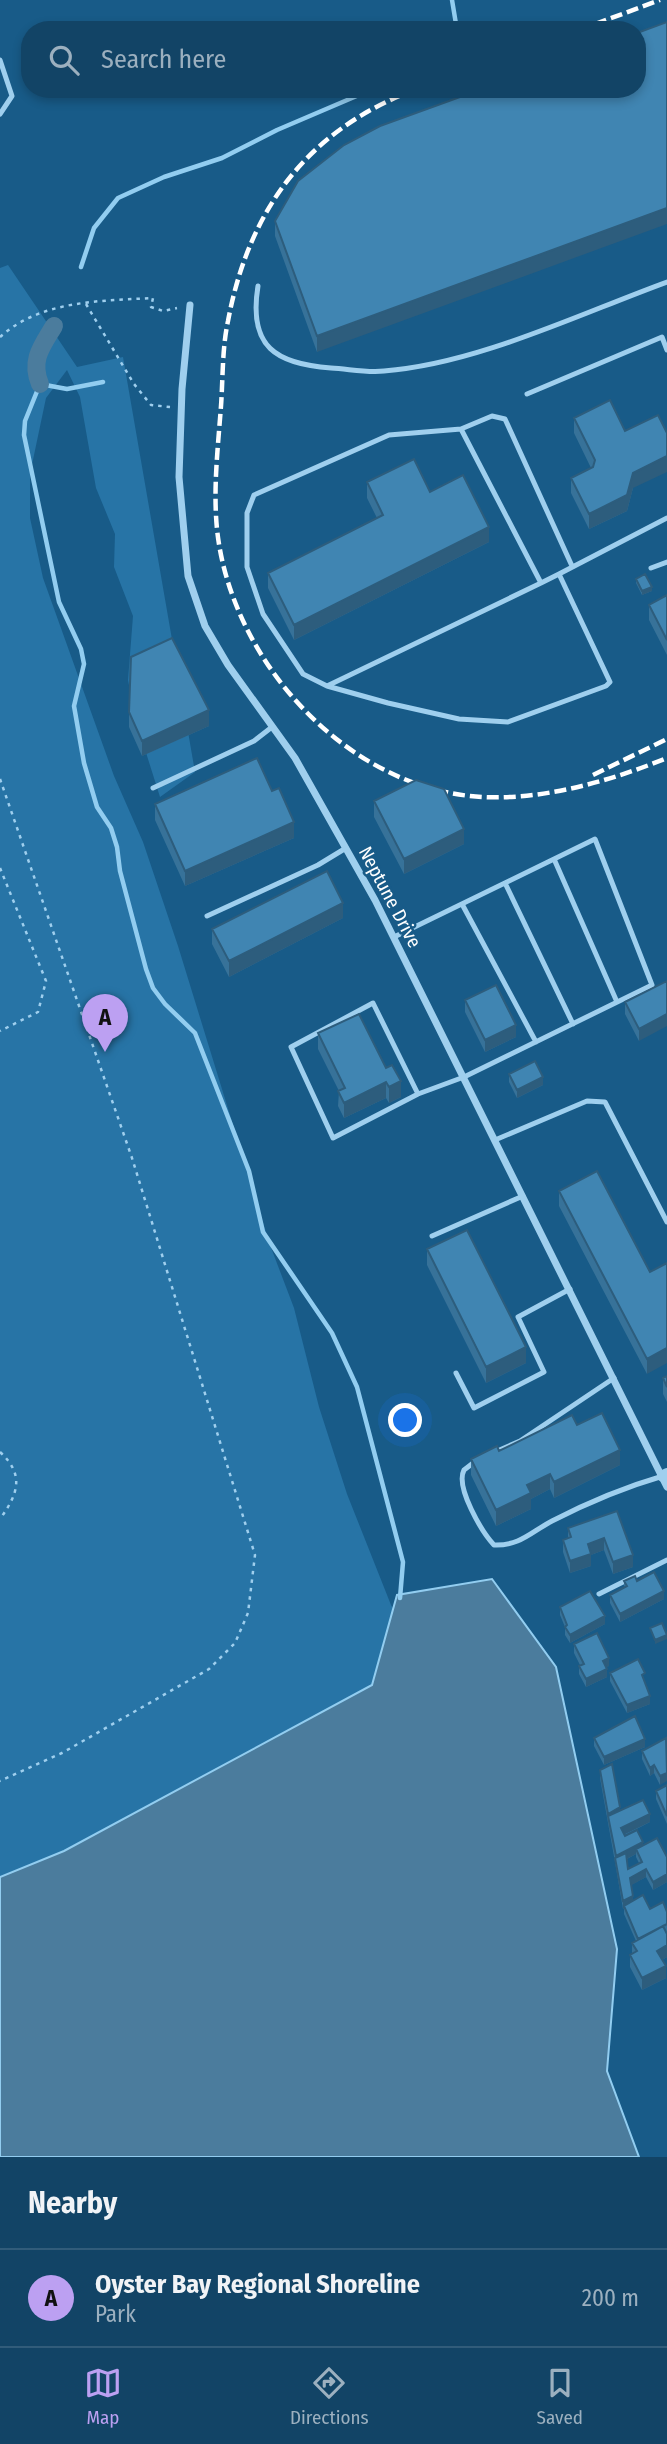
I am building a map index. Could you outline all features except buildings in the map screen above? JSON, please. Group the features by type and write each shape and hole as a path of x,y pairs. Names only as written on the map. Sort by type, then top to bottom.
{"street":[{"name":"Neptune Drive","path":"190,305 181,408 179,477 188,576 205,626 228,665 295,758 346,848 394,937 666,1479"}],"lane":[{"path":"0,60 12,96 0,114"},
{"path":"258,286 255,305 260,334 274,354 298,366 382,372 465,357 667,282"},
{"path":"527,394 662,337 667,350"},
{"path":"559,573 610,682 606,686 508,722 459,719 327,686 303,674 263,614 247,567 247,513 254,495 389,435 461,429 492,416 505,419 572,566"},
{"path":"461,429 541,583"},
{"path":"327,686 541,583 667,518"},
{"path":"651,568 667,562"},
{"path":"153,788 254,741 272,727"},
{"path":"394,937 594,839 652,985 464,1077 418,1094 333,1139 291,1047 373,1003 418,1094"},
{"path":"207,916 346,848"},
{"path":"554,859 617,1002"},
{"path":"505,883 573,1024"},
{"path":"462,904 536,1042"},
{"path":"495,1140 587,1101 605,1102 667,1222"},
{"path":"432,1236 523,1196"},
{"path":"456,1373 474,1408 544,1372 518,1318 569,1289"},
{"path":"614,1378 520,1441 468,1464 461,1475 462,1483 480,1530 494,1545 519,1543 550,1522 631,1486 666,1479"},
{"path":"599,1594 667,1560"}],"path":[{"path":"0,337 19,320 42,311 86,304 153,299 151,307 163,311 190,305"},
{"path":"86,304 134,384 151,405 181,408"},
{"path":"0,779 132,1158 255,1555 248,1613 235,1643 209,1669 62,1753 0,1781"},
{"path":"0,868 46,981 38,1012 0,1031"},
{"path":"0,1452 12,1464 18,1482 13,1501 0,1519"}],"shaded area":[{"path":"8,265 77,367 123,357 195,772 160,797 136,721 128,680 133,616 114,567 115,534 96,488 80,397 67,370 46,398 30,474 30,518 43,578 114,776 143,842 178,946 270,1245 294,1308 319,1407 347,1494 391,1605 420,1657 417,1686 0,1900 0,268"},
{"path":"492,1579 556,1667 617,1949 607,2071 639,2157 0,2157 0,1877 64,1851 372,1685 397,1595"}],"waterway":[{"path":"452,0 456,21"},
{"path":"81,267 94,228 118,198 164,177 222,158 277,130 352,98"},
{"path":"40,384 37,360 54,326"},
{"path":"103,382 67,389 40,384 25,421 24,435 59,602 81,649 84,664 74,706 84,763 97,807 111,828 117,847 120,871 153,988 165,1004 195,1033 249,1171 263,1232 332,1333 357,1387 403,1562 400,1598"}],"railway":[{"path":"603,21 660,0"},
{"path":"396,98 344,126 315,150 290,178 268,209 251,243 238,281 228,321 224,353 216,498 217,529 226,576 244,622 268,666 300,705 336,739 377,766 422,786 470,796 519,796 570,789 667,758"},
{"path":"593,775 667,739"}],"place":[{"name":"Oyster Bay Regional Shoreline","path":"105,1052"}]}
